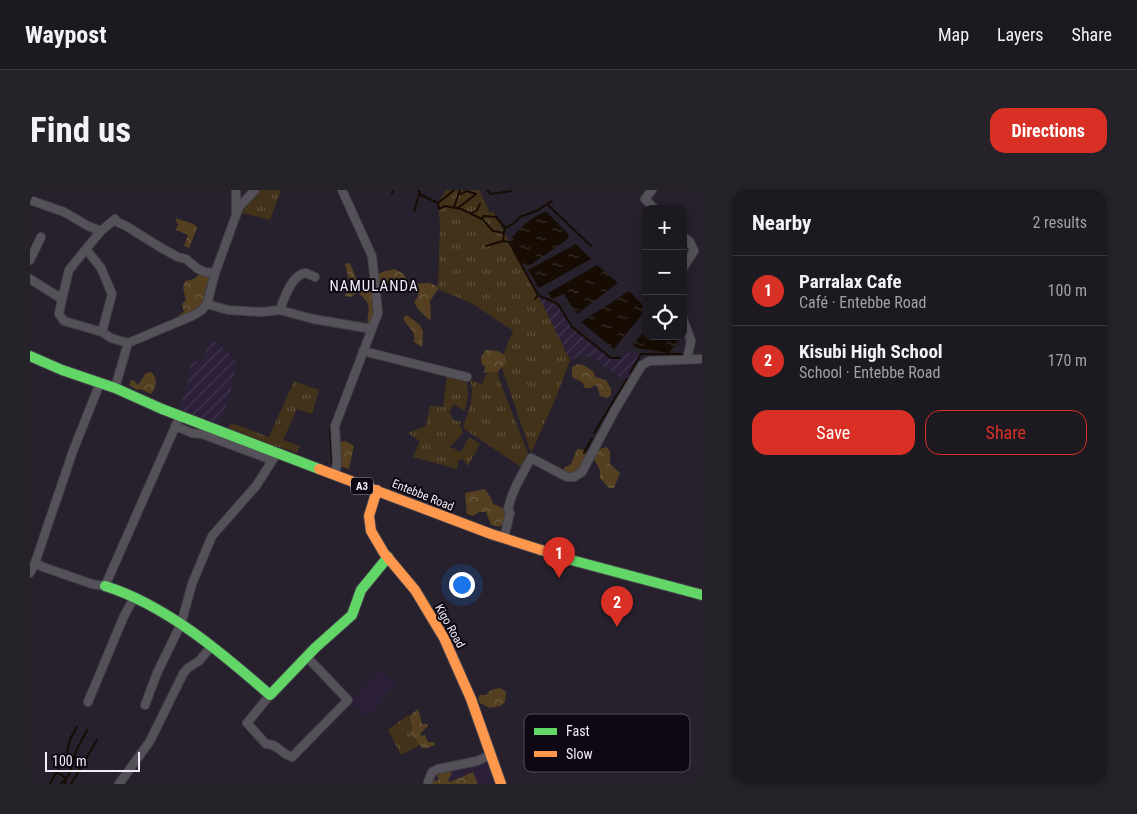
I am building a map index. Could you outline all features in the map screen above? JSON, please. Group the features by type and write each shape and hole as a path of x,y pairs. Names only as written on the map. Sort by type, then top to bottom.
{"main road":[{"name":"Entebbe Road","path":"30,356 62,370 115,388 180,416 204,430 275,457 378,490 452,520 575,561 702,595"},
{"name":"Kigo Road","path":"378,490 370,514 370,528 380,548 412,586 442,635 470,696 502,784"},
{"path":"105,586 114,588 134,598 180,624 240,669 270,695 352,615 361,590 388,557"}],"street":[{"path":"235,215 236,190"},
{"path":"215,273 198,269 186,259 162,249 115,219 101,230 69,270 59,314 61,319 67,323 102,332 111,338 128,343 202,310 208,304 215,273 239,206 255,190"},
{"path":"335,475 337,463 335,426 378,313 372,256 342,190"},
{"path":"651,205 645,199 652,190"},
{"path":"30,200 64,212 88,226 101,230"},
{"path":"30,260 41,237"},
{"path":"687,239 694,251 687,262"},
{"path":"86,249 101,268 112,294 102,332"},
{"path":"280,310 286,294 298,276 306,272 315,277"},
{"path":"30,279 62,299"},
{"path":"208,304 231,310 262,312 280,310 372,329"},
{"path":"687,331 691,342 687,359"},
{"path":"115,388 128,343"},
{"path":"363,351 467,377"},
{"path":"504,538 510,513 508,509 509,501 516,484 531,458 567,477 574,478 582,472 615,410 642,365 649,361 702,359"},
{"path":"30,573 73,451 100,383"},
{"path":"35,563 92,584 105,586 180,416"},
{"path":"175,426 192,433 204,430"},
{"path":"144,705 180,624 192,584 212,536 256,486 275,457"},
{"path":"88,702 124,616 134,598"},
{"path":"119,784 150,741 183,674 210,648"},
{"path":"270,695 247,723 266,744 274,745 285,755 292,757 348,700 307,657"},
{"path":"428,782 432,772 438,769 477,761 491,755"}],"shaded area":[{"path":"538,295 558,304 572,327 611,358 620,358 627,353 636,352 646,359 628,383 592,357 579,356 570,360"},
{"path":"213,339 237,361 229,399 219,425 178,410 186,391 191,363 201,360"},
{"path":"380,670 396,684 367,717 349,703"},
{"path":"484,760 488,762 495,784 429,784 433,774"}],"green space":[{"path":"260,190 281,190 270,220 239,212"},
{"path":"446,190 479,190 490,213 493,211 570,360 555,400 531,453 502,368 507,359 504,354 509,339 513,334 512,330 473,304 438,289 440,225 438,203"},
{"path":"175,218 194,224 197,228 189,248 184,246 188,235 176,230 178,225"},
{"path":"350,263 357,280 355,284 358,291 371,290 374,301 374,321 368,324 369,308 366,301 358,292 351,297 345,296 349,280 345,264"},
{"path":"395,269 402,273 411,284 429,283 437,286 438,289 430,301 431,318 429,320 414,302 418,296 418,290 415,287 402,288 389,280 383,292 378,292 375,275"},
{"path":"201,273 205,273 209,277 206,294 201,306 180,319 174,319 184,312 182,304 186,300 183,288 185,281 194,279"},
{"path":"407,315 420,325 423,332 422,347 414,342 413,332 403,318"},
{"path":"486,350 498,351 506,356 506,363 497,372 484,373 485,366 482,365 481,357"},
{"path":"578,364 594,372 595,377 606,380 611,389 611,395 607,398 600,396 597,386 585,388 582,382 572,377 572,367"},
{"path":"498,371 499,379 528,455 523,467 463,428 469,411 472,392 470,380 482,384 486,374"},
{"path":"151,372 155,377 156,383 151,394 140,389 137,390 129,385 131,380 135,381 138,385 146,373"},
{"path":"447,375 467,381 468,396 465,411 454,404 449,413 454,420 461,422 460,425 463,433 450,447 461,452 469,437 480,444 468,466 463,459 458,461 457,469 413,457 420,441 408,433 426,426 430,406 443,407"},
{"path":"294,381 319,390 312,414 297,409 283,440 300,446 297,453 228,428 232,423 269,437"},
{"path":"345,441 354,446 349,469 335,463 336,442"},
{"path":"607,447 610,452 610,464 620,473 614,488 609,488 600,478 600,470 594,459 599,449"},
{"path":"577,449 588,453 576,474 570,475 564,472 564,468 571,464"},
{"path":"485,489 493,504 507,511 503,524 499,527 491,525 486,512 479,512 473,516 467,514 465,493"},
{"path":"500,688 506,692 505,702 500,706 490,708 480,703 478,699 480,695 486,695 491,690"},
{"path":"418,709 422,724 427,724 428,726 420,734 422,736 425,735 428,742 434,742 435,745 427,748 422,748 412,734 409,716"},
{"path":"408,715 413,731 422,744 401,755 388,730"},
{"path":"450,768 452,772 448,781 450,782 473,772 478,784 429,784 431,781 439,780 435,772"}],"water":[{"path":"547,212 568,234 569,238 529,266 521,264 510,241 526,223"},
{"path":"576,244 591,259 539,288 528,270"},
{"path":"597,265 618,283 577,314 564,294 552,299 548,293"},
{"path":"629,291 642,304 642,314 614,349 581,322"},
{"path":"642,334 642,340 678,340 669,353 637,348 633,345"}],"waterway":[{"path":"418,190 421,195 438,203 439,209 445,206 461,209 482,219 493,231 504,233 505,228 513,224 520,217 538,210 552,201"},
{"path":"438,203 454,190"},
{"path":"454,207 460,190"},
{"path":"487,190 491,194 511,191"},
{"path":"458,195 467,191 476,194"},
{"path":"414,211 420,192"},
{"path":"458,208 476,194"},
{"path":"242,210 250,200"},
{"path":"472,213 477,210 480,204"},
{"path":"548,205 591,246"},
{"path":"482,218 484,216 496,217 505,228"},
{"path":"504,234 503,241 509,242 538,295 535,299"},
{"path":"486,246 503,241"},
{"path":"538,295 558,304 572,327 611,358 620,358"},
{"path":"630,373 641,354 683,354"},
{"path":"594,433 627,379"},
{"path":"332,463 330,430 335,415"},
{"path":"584,453 592,438"},
{"path":"50,784 67,753 70,739 77,727"},
{"path":"61,784 69,775 76,751 87,730"},
{"path":"71,784 97,740"},
{"path":"57,773 66,779 65,784"}],"traffic: fast":[{"path":"30,356 319,469"},
{"path":"541,550 702,595"},
{"path":"105,586 128,594 171,618 213,647 270,695 315,648 352,615 361,590 388,557"}],"traffic: slow":[{"path":"319,469 491,534 541,550"},
{"path":"377,490 369,516 371,531 384,553 415,590 444,638 471,699 501,784"}],"place":[{"name":"Parralax Cafe","path":"559,578"},
{"name":"Kisubi High School","path":"617,627"}],"district":[{"name":"NAMULANDA","path":"374,286"}]}
